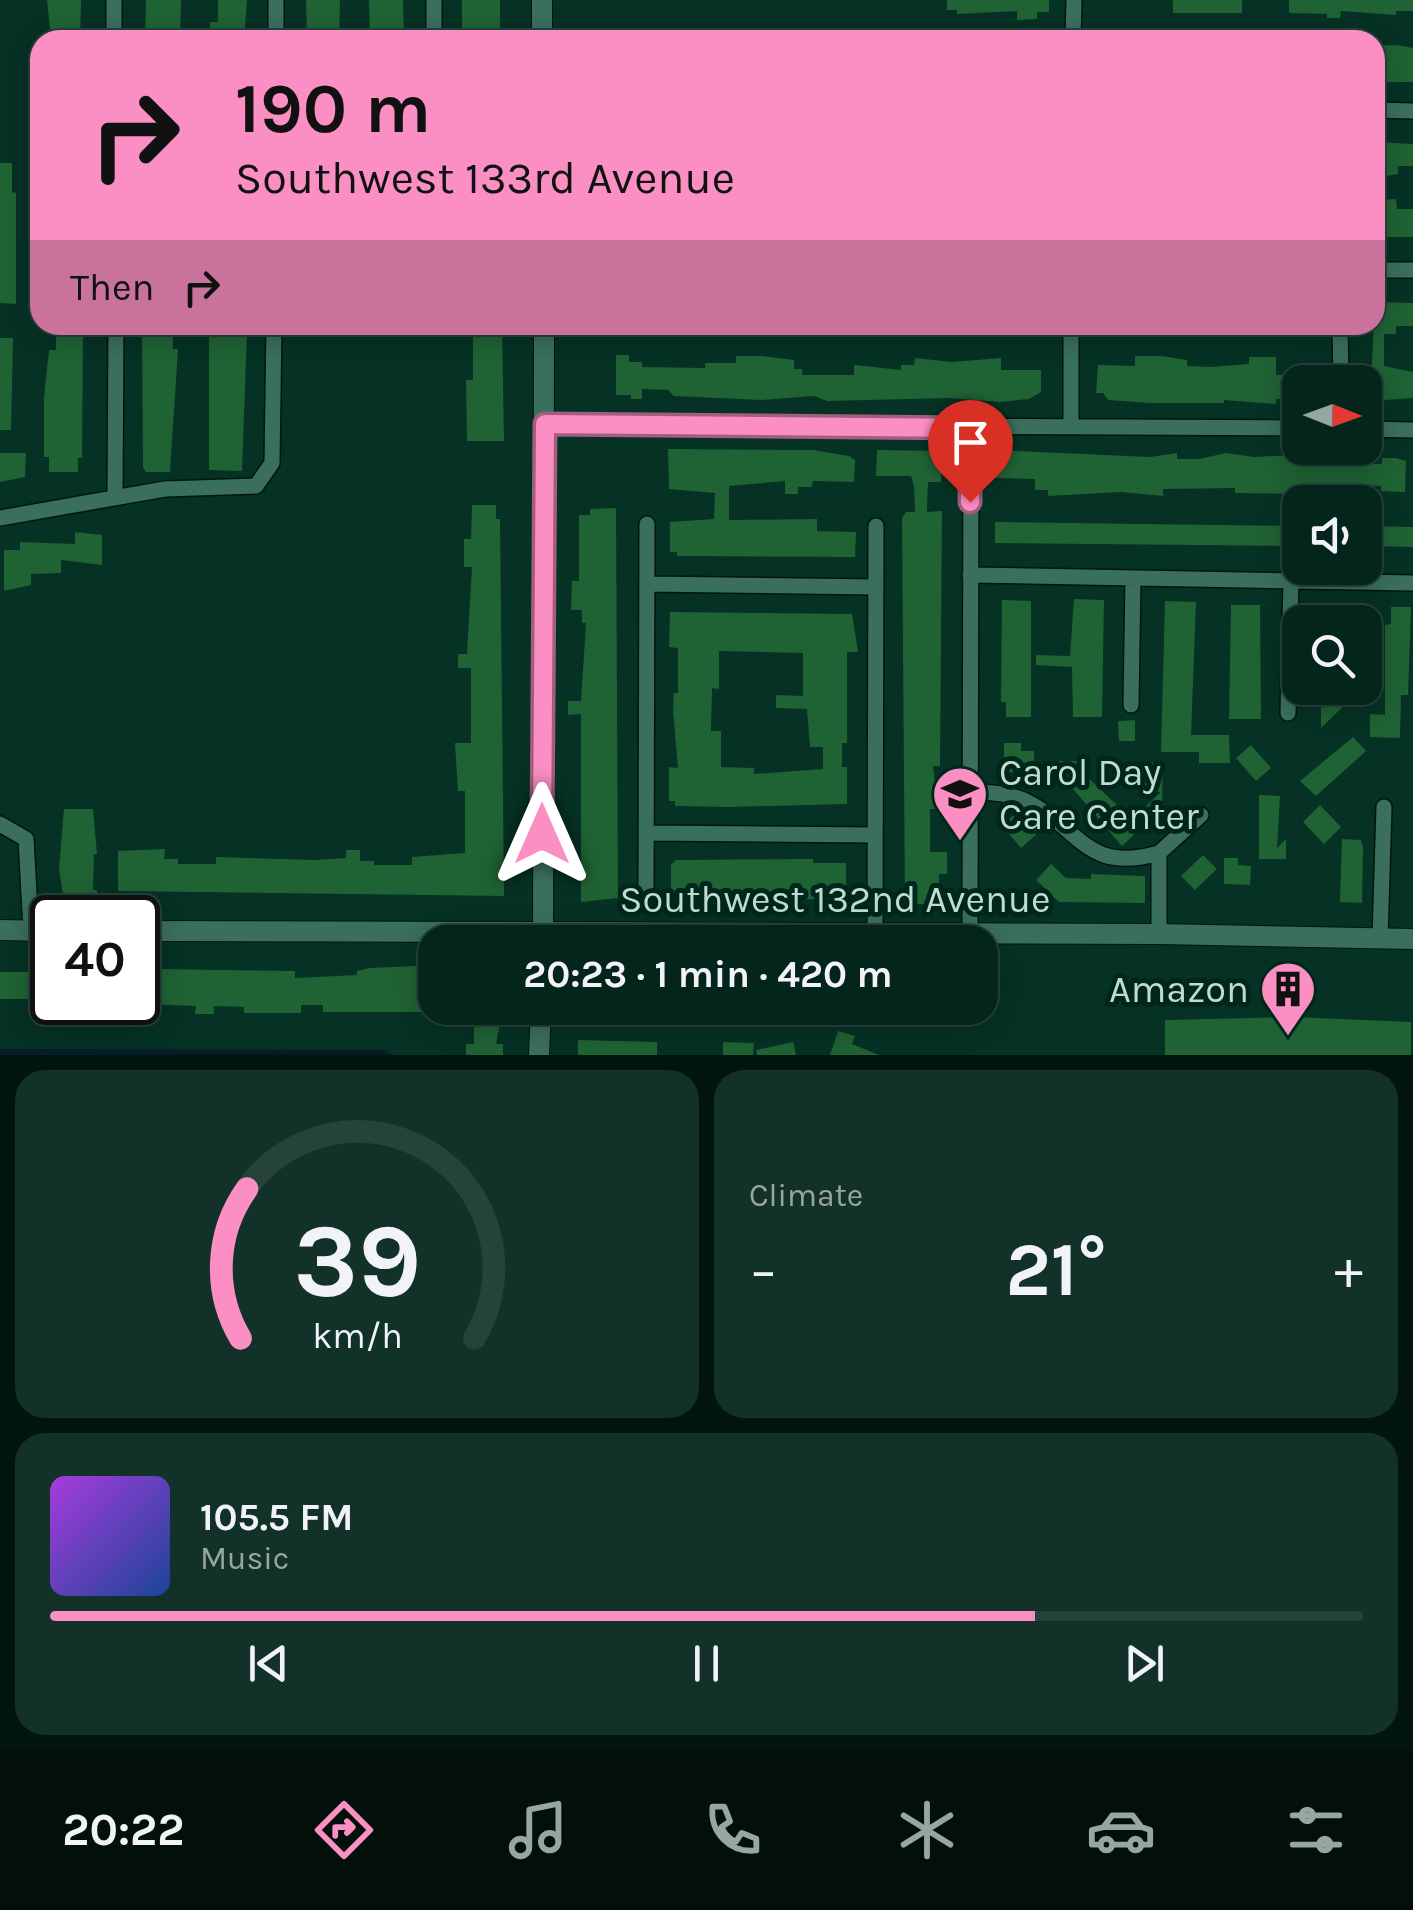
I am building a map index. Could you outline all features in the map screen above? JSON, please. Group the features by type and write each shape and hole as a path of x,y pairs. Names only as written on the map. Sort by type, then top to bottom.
{"street":[{"path":"114,0 114,30"},
{"path":"276,0 276,30"},
{"path":"434,0 434,30"},
{"path":"542,0 542,30"},
{"path":"1073,30 1074,0"},
{"path":"1385,110 1413,111"},
{"path":"1385,270 1413,270"},
{"path":"115,496 116,335"},
{"path":"0,518 165,489 256,486 272,463 274,335"},
{"path":"543,925 544,335"},
{"path":"1070,335 1072,426"},
{"path":"1340,335 1341,365"},
{"path":"545,424 1282,428"},
{"path":"970,428 970,925"},
{"path":"1382,429 1413,430"},
{"path":"646,524 646,894"},
{"path":"875,925 876,526"},
{"path":"970,575 1282,581"},
{"path":"1131,704 1133,578"},
{"path":"1382,582 1413,583"},
{"path":"647,584 876,587"},
{"path":"1288,713 1291,585"},
{"path":"971,791 1023,799 1044,812 1079,845 1112,858 1160,853 1201,815"},
{"path":"1380,938 1384,806"},
{"path":"0,824 26,839 30,930 0,930"},
{"path":"646,833 874,835"},
{"path":"1159,934 1160,853"},
{"name":"Southwest 132nd Avenue","path":"160,931 418,937"},
{"name":"Southwest 132nd Avenue","path":"998,934 1413,938"},
{"path":"540,1055 541,1025"}],"water":[{"path":"0,1049 384,1050 392,1055 0,1055"}],"building":[{"path":"47,0 81,0 80,30 50,30"},
{"path":"146,0 181,0 180,30 145,30"},
{"path":"218,0 247,0 245,30 210,30 210,22 218,22"},
{"path":"306,0 340,0 339,30 307,30"},
{"path":"369,0 403,0 404,30 370,30"},
{"path":"462,0 500,0 500,30 462,30"},
{"path":"947,0 1049,0 1049,12 1037,12 1037,19 1017,20 1017,11 957,14 957,10 947,10"},
{"path":"1173,0 1242,0 1242,13 1173,13"},
{"path":"1289,0 1413,0 1413,11 1396,11 1396,15 1341,11 1340,18 1327,18 1327,14 1289,13"},
{"path":"1385,46 1413,48 1413,82 1385,82"},
{"path":"1385,143 1413,144 1413,166 1398,166 1398,174 1385,176"},
{"path":"0,163 12,163 12,192 16,193 16,304 0,303"},
{"path":"1396,199 1397,209 1413,209 1413,237 1385,237 1385,200"},
{"path":"1385,302 1413,303 1413,326 1396,326 1396,334 1385,334"},
{"path":"56,335 83,335 82,458 78,458 78,472 49,472 49,457 44,457 49,350 56,350"},
{"path":"142,335 173,335 173,349 178,349 170,472 146,472"},
{"path":"209,335 247,335 242,471 209,470"},
{"path":"473,335 502,335 504,441 467,441 466,380 473,380"},
{"path":"1373,335 1384,335 1384,366 1413,372 1413,398 1382,400 1382,365 1372,365"},
{"path":"0,338 13,338 11,430 0,430"},
{"path":"616,355 629,355 629,362 642,362 642,367 705,368 705,363 736,363 736,356 762,356 794,360 794,369 802,369 802,375 854,375 854,365 901,370 901,365 914,365 915,358 952,362 1001,358 1001,370 1041,370 1041,392 1029,399 1000,402 950,398 827,401 814,396 761,400 674,396 668,390 642,389 642,399 631,399 631,395 616,395"},
{"path":"1135,356 1162,356 1187,360 1187,366 1210,367 1249,364 1249,357 1276,357 1276,375 1282,375 1282,399 1276,399 1276,404 1224,400 1150,403 1108,400 1103,393 1096,393 1098,365 1135,366"},
{"path":"668,449 813,450 849,456 855,460 854,482 813,481 812,487 798,487 798,494 785,494 785,481 729,486 729,520 817,519 817,531 856,532 855,557 677,556 677,552 670,552 670,522 714,519 715,493 669,489"},
{"path":"877,450 942,451 941,482 928,482 927,506 927,512 942,511 940,766 933,766 938,809 930,809 930,852 947,852 947,874 939,874 939,904 905,904 902,518 906,512 915,512 914,487 911,476 876,476"},
{"path":"996,450 1150,457 1177,453 1177,459 1226,453 1282,456 1282,465 1382,465 1382,458 1406,461 1405,492 1382,491 1382,485 1330,484 1282,485 1282,494 1235,493 1235,488 1163,489 1163,496 1121,492 1048,496 1048,490 1035,490 1035,479 996,478"},
{"path":"0,453 26,453 25,477 0,482"},
{"path":"472,505 496,505 496,519 500,519 504,896 118,891 118,851 165,849 164,859 178,859 178,864 216,864 216,857 346,858 346,850 360,850 360,861 412,865 412,857 465,853 465,791 458,791 455,743 471,743 471,668 458,668 458,654 467,654 472,567 464,567 464,539 471,539"},
{"path":"616,508 618,898 581,902 581,714 568,715 568,701 581,701 586,623 582,623 582,610 571,610 572,581 579,581 579,515 590,515 590,509"},
{"path":"995,522 1282,526 1282,546 995,543"},
{"path":"1382,526 1413,527 1413,547 1382,546"},
{"path":"75,532 102,535 102,565 61,560 61,573 31,574 31,585 4,591 4,550 20,550 20,542 75,544"},
{"path":"1074,599 1104,600 1102,717 1073,717 1072,667 1036,665 1036,655 1070,656"},
{"path":"1002,600 1031,601 1031,717 1006,717 1006,702 1001,702"},
{"path":"1165,601 1196,602 1191,735 1229,735 1230,763 1199,763 1199,752 1161,752"},
{"path":"1231,605 1260,605 1261,719 1229,719"},
{"path":"1391,607 1411,607 1408,695 1401,695 1400,738 1370,737 1370,714 1385,715 1385,625 1391,624"},
{"path":"670,612 852,614 858,652 847,652 847,743 842,743 842,767 847,767 847,804 729,807 675,806 675,801 669,801 669,767 678,768 673,710 674,693 678,693 678,648 669,647","holes":["719,651 803,653 803,696 776,695 776,708 807,709 810,747 823,747 823,769 754,774 754,768 721,767 721,731 711,731 712,688 719,689"]},
{"path":"1321,705 1345,705 1321,728"},
{"path":"1135,720 1135,741 1119,741 1118,721"},
{"path":"1353,737 1366,751 1316,796 1300,781"},
{"path":"1004,743 1021,743 1021,751 1034,751 1034,772 1004,772"},
{"path":"1251,745 1271,768 1256,781 1236,758"},
{"path":"1049,761 1089,761 1080,770 1141,828 1122,846"},
{"path":"1142,762 1163,763 1162,803 1171,812 1150,833 1141,823 1141,811 1161,792 1141,792"},
{"path":"1259,795 1280,796 1277,848 1286,839 1286,859 1259,859"},
{"path":"1320,805 1341,827 1324,844 1303,822"},
{"path":"64,809 93,809 97,854 93,890 97,890 97,895 63,895 59,869"},
{"path":"1019,810 1039,832 1021,848 1002,826"},
{"path":"1342,839 1361,840 1362,903 1340,902"},
{"path":"1203,855 1217,869 1195,890 1181,876"},
{"path":"1224,858 1238,858 1238,865 1251,866 1250,885 1224,884"},
{"path":"813,859 813,863 846,863 846,900 691,897 691,902 671,902 671,865 676,860"},
{"path":"1051,864 1066,878 1091,879 1091,874 1145,876 1145,903 1059,902 1036,880"},
{"path":"418,966 418,1012 323,1012 323,1005 301,1005 301,1013 244,1013 244,1007 214,1006 214,1014 195,1014 196,1006 160,1005 160,969 295,971 295,978 357,975 357,971"},
{"path":"0,972 30,972 30,999 0,999"},
{"name":"Amazon","path":"1294,1017 1411,1022 1411,1055 1165,1055 1165,1020"},
{"path":"474,1025 500,1025 496,1044 503,1044 503,1055 466,1055 466,1044 474,1044"},
{"path":"838,1031 855,1036 852,1044 879,1055 830,1055"},
{"path":"578,1040 657,1042 657,1055 578,1055"},
{"path":"723,1042 754,1043 753,1055 723,1055"},
{"path":"793,1042 796,1055 757,1055 756,1050"}],"place":[{"name":"Carol Day Care Center","path":"960,843"},
{"name":"Amazon","path":"1288,1038"}],"route":[{"path":"542,834 545,424 970,428 970,502"}]}
